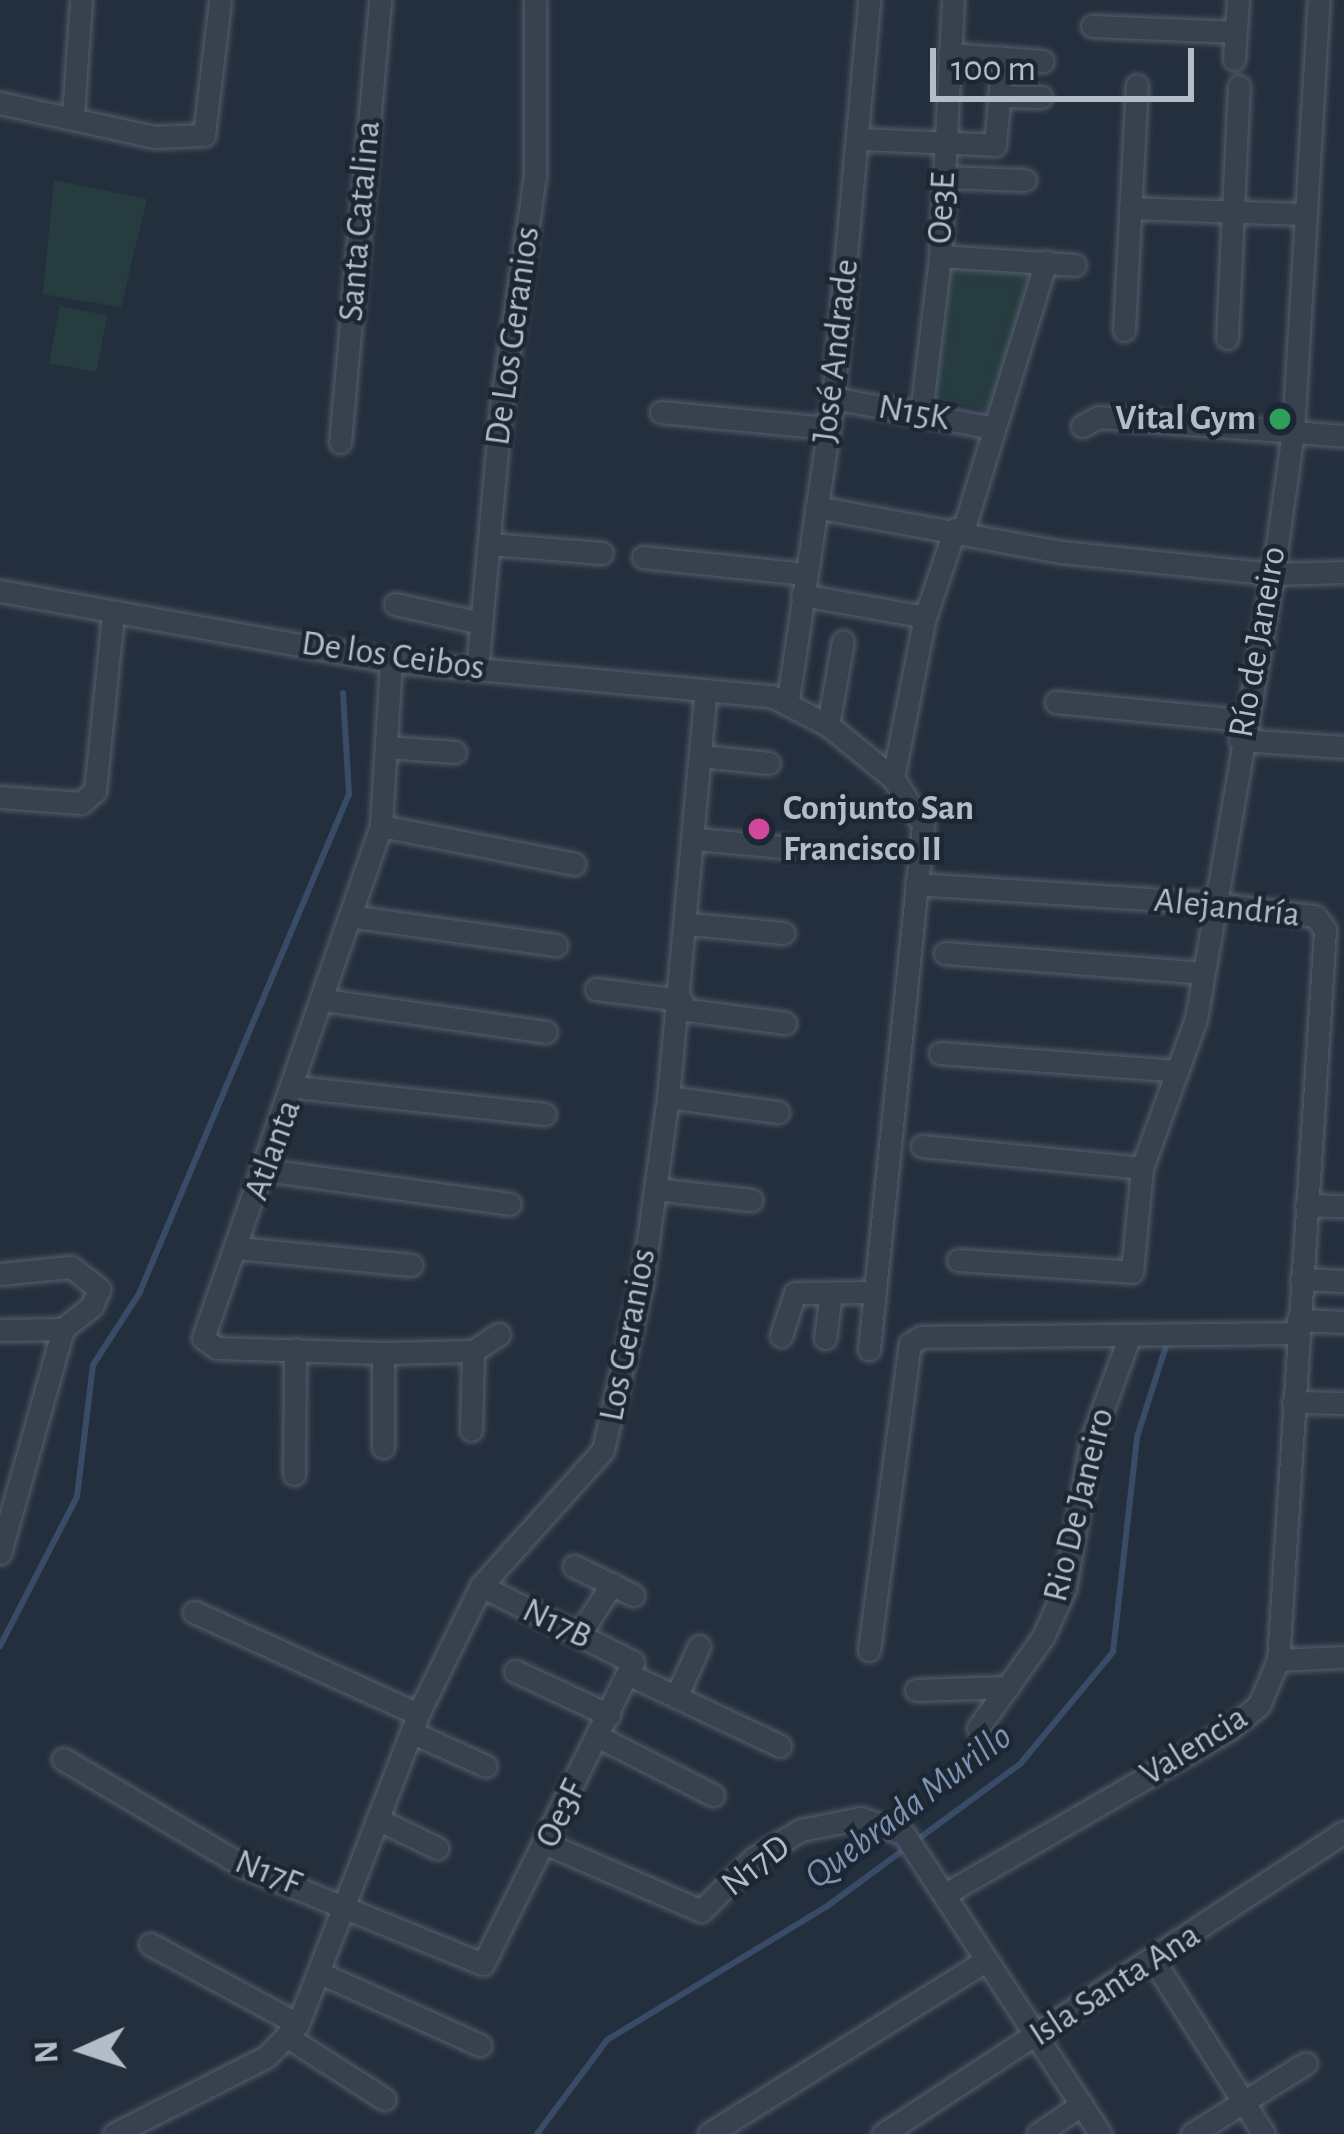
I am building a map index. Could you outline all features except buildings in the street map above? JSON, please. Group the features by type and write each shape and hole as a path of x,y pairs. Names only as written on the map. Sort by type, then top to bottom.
{"street":[{"path":"73,115 81,0"},
{"path":"0,103 174,140 204,135 220,0"},
{"name":"Santa Catalina","path":"340,442 380,0"},
{"name":"De Los Geranios","path":"477,670 535,176 535,0"},
{"name":"José Andrade","path":"788,700 833,398 869,0"},
{"name":"Oe3E","path":"921,414 940,256 953,0"},
{"path":"1234,58 1238,0"},
{"name":"Río de Janeiro","path":"958,1260 1132,1273 1142,1168 1177,1071 1202,973 1210,903 1273,574 1293,432 1319,0"},
{"path":"1092,26 1236,32"},
{"path":"949,54 1043,61"},
{"path":"860,139 995,145 1003,57"},
{"path":"1124,330 1137,85"},
{"path":"1227,338 1239,86"},
{"path":"999,95 1041,97"},
{"path":"945,178 1025,180"},
{"path":"1130,208 1306,214"},
{"path":"940,256 1075,265"},
{"path":"893,778 925,617 994,428 1046,262"},
{"name":"N15K","path":"833,398 994,428"},
{"path":"662,412 827,428"},
{"path":"1082,426 1099,417 1344,436"},
{"path":"816,507 959,530 1061,553 1273,574 1344,572"},
{"path":"490,544 602,553"},
{"path":"643,557 804,585 925,617"},
{"name":"De los Ceibos","path":"0,591 391,661 705,696 788,700"},
{"path":"394,604 482,623"},
{"path":"0,797 81,803 95,791 113,614"},
{"path":"828,725 842,641"},
{"name":"Atlanta","path":"391,661 381,826 356,917 205,1343 383,1353 473,1351"},
{"name":"Los Geranios","path":"292,2030 415,1723 481,1586 603,1450 655,1189 668,1097 690,924 705,696"},
{"path":"788,700 828,725 893,778 920,815 868,1349"},
{"path":"1056,702 1344,746"},
{"path":"386,747 455,752"},
{"path":"702,756 769,764"},
{"path":"381,826 574,864"},
{"path":"696,839 793,848"},
{"name":"Alejandría","path":"916,884 1210,903 1315,916 1325,926 1301,1279"},
{"path":"356,917 556,945"},
{"path":"690,924 784,932"},
{"path":"945,953 1202,973"},
{"path":"596,988 784,1023"},
{"path":"324,1000 546,1032"},
{"path":"940,1053 1177,1071"},
{"path":"296,1087 545,1114"},
{"path":"668,1097 778,1112"},
{"path":"922,1146 1142,1168"},
{"path":"265,1170 510,1204"},
{"path":"655,1189 751,1200"},
{"path":"1306,1204 1344,1206"},
{"path":"238,1248 410,1265"},
{"path":"0,1274 83,1270 99,1289 92,1306 62,1329 9,1489 0,1553"},
{"path":"1301,1279 1344,1281"},
{"name":"Valencia","path":"949,1892 1228,1730 1259,1705 1278,1660 1301,1279"},
{"path":"781,1336 790,1296 874,1292"},
{"path":"825,1338 831,1293"},
{"path":"869,1650 910,1344 921,1337 1130,1336 1344,1322"},
{"path":"0,1330 62,1329"},
{"path":"472,1430 473,1351 500,1334"},
{"name":"Rio De Janeiro","path":"978,1728 1008,1687 1065,1588 1091,1441 1130,1336"},
{"path":"293,1474 296,1348"},
{"path":"383,1353 383,1447"},
{"path":"1292,1402 1344,1403"},
{"path":"574,1566 634,1595"},
{"path":"580,1635 612,1584"},
{"name":"N17B","path":"481,1586 580,1635 676,1697 780,1746"},
{"path":"194,1612 415,1723 486,1766"},
{"path":"676,1697 699,1646"},
{"path":"1278,1660 1344,1657"},
{"name":"Oe3F","path":"483,1964 631,1668"},
{"path":"515,1671 609,1715"},
{"path":"916,1690 1008,1687"},
{"path":"599,1737 713,1795"},
{"name":"N17F","path":"63,1759 245,1867 344,1902 483,1964"},
{"name":"N17D","path":"547,1844 701,1911 754,1858 801,1830 861,1818 904,1834 949,1892"},
{"path":"377,1819 437,1848"},
{"name":"Isla Santa Ana","path":"884,2134 1343,1835"},
{"path":"949,1892 986,1960 1100,2134"},
{"path":"150,1944 292,2030 384,2099"},
{"path":"709,2134 986,1960"},
{"path":"1154,1961 1264,2134"},
{"path":"318,1972 480,2045"},
{"path":"115,2134 266,2057 292,2030"},
{"path":"1192,2134 1306,2063"},
{"path":"1038,2134 1082,2104"}],"green space":[{"path":"54,180 147,199 121,307 43,294"},
{"path":"940,256 1046,262 999,413 922,396"},
{"path":"60,306 107,315 96,372 49,363"}],"waterway":[{"path":"0,1646 77,1497 93,1365 139,1294 349,794 343,693"},
{"name":"Quebrada Murillo","path":"537,2134 607,2040 826,1907 1021,1763 1113,1652 1137,1437 1166,1346"}],"place":[{"name":"Vital Gym","path":"1280,419"},
{"name":"Conjunto San Francisco II","path":"759,829"}]}
